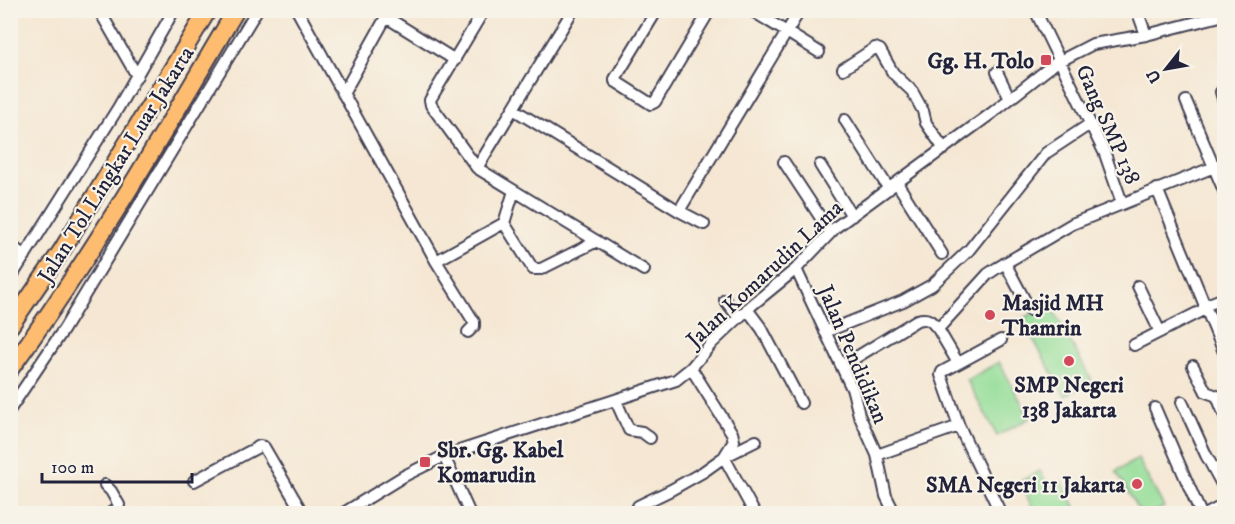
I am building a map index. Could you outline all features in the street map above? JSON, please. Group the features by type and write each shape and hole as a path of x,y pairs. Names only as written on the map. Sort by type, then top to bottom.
{"highway":[{"name":"Jalan Tol Lingkar Luar Jakarta","path":"10,326 62,250 208,10"},
{"name":"Jalan Tol Lingkar Luar Jakarta","path":"10,369 126,193 236,10"}],"street":[{"path":"99,10 137,76"},
{"path":"10,279 137,76 174,10"},
{"path":"10,410 64,329 257,10"},
{"path":"297,10 436,261 474,322 474,326 468,332"},
{"path":"484,10 430,97 431,105 477,168 644,270"},
{"path":"477,168 573,10"},
{"path":"657,10 615,80 651,104 655,102 710,10"},
{"path":"751,10 819,52"},
{"path":"679,211 800,10"},
{"name":"Gang SMP 138","path":"1035,10 1105,154 1122,203"},
{"path":"1137,10 1146,35"},
{"path":"343,94 388,14 455,60"},
{"name":"Jalan Komarudin Lama","path":"342,513 355,510 404,476 444,456 670,383 691,368 712,342 796,269 830,232 944,149 1044,70 1094,44 1146,35 1206,15 1224,15"},
{"path":"843,69 875,48 880,50 893,73 912,91 923,111 926,123 944,149"},
{"path":"997,72 1010,99"},
{"path":"1186,101 1219,165 1224,191"},
{"path":"513,109 704,224"},
{"path":"845,120 942,254"},
{"path":"825,332 903,301 932,285 969,250 1046,153 1090,124"},
{"path":"784,162 830,232"},
{"path":"820,165 852,216"},
{"path":"938,329 988,274 1005,263 1072,225 1219,165"},
{"path":"1157,189 1224,352"},
{"path":"436,261 504,223 514,191"},
{"path":"504,223 533,269 541,269 597,241"},
{"path":"10,245 25,256"},
{"path":"1005,263 1030,310"},
{"name":"Jalan Pendidikan","path":"796,269 853,391 859,416 877,455 886,496 895,513"},
{"path":"1138,286 1160,332"},
{"path":"1134,345 1224,297"},
{"path":"725,300 766,337 801,403"},
{"path":"842,366 917,320 930,319 958,363"},
{"path":"1001,340 942,372 941,375 959,426 1001,513"},
{"path":"1194,366 1206,392 1217,396 1224,414"},
{"path":"691,368 734,438 724,457"},
{"path":"616,400 628,428 642,432 650,438"},
{"path":"1182,402 1224,488"},
{"path":"1155,408 1160,424 1201,513"},
{"name":"Jalan Pendidikan","path":"877,455 959,426"},
{"path":"638,506 671,490 724,457 756,441"},
{"path":"194,481 260,446 264,447 303,513"},
{"path":"444,456 470,513"},
{"path":"724,457 755,513"},
{"path":"105,485 111,490 119,505 117,509 109,513"},
{"path":"1207,513 1224,505"}],"green space":[{"path":"1050,304 1092,381 1065,396 1022,319"},
{"path":"999,362 1030,418 997,436 967,380"},
{"path":"1138,459 1164,507 1152,513 1140,513 1116,471"},
{"path":"1040,471 1049,488 1061,481 1077,510 1072,513 1036,513 1019,482"}],"place":[{"name":"Gg. H. Tolo","path":"1046,60"},
{"name":"Masjid MH Thamrin","path":"990,315"},
{"name":"SMP Negeri 138 Jakarta","path":"1069,361"},
{"name":"Sbr. Gg. Kabel Komarudin","path":"425,462"},
{"name":"SMA Negeri 11 Jakarta","path":"1137,484"}]}
